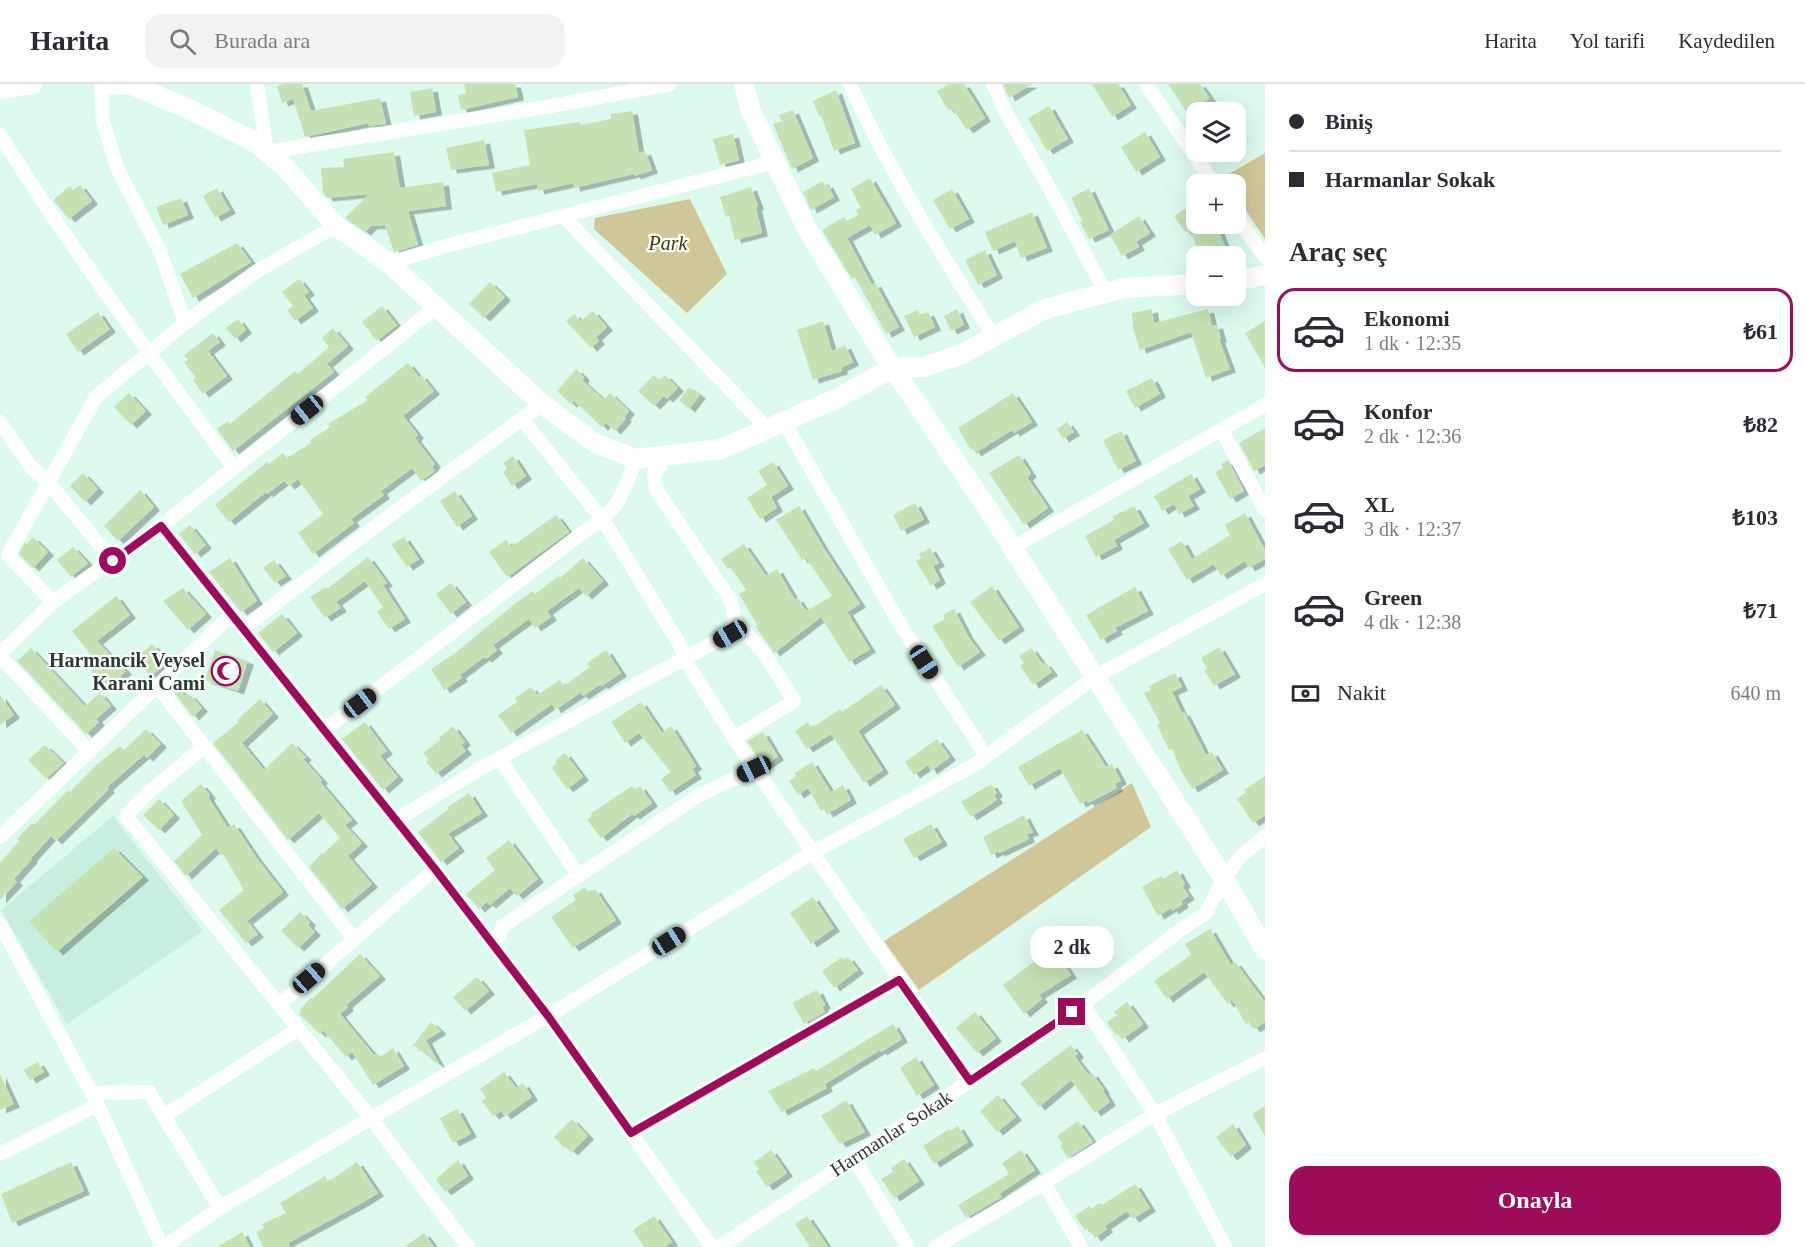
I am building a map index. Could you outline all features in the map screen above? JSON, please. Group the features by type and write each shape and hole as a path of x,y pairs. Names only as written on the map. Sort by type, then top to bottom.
{"street":[{"path":"0,89 32,84"},
{"path":"185,323 160,251 118,170 103,122 103,84 132,85 194,111 255,142 285,167 336,226 389,264 542,404 595,443 636,459 721,449 838,398 892,368 924,367 962,354 1044,309 1125,288 1186,285"},
{"path":"256,84 267,152 546,107 670,84"},
{"path":"744,84 750,109 806,227 892,368 1012,548 1224,879 1265,950"},
{"path":"850,84 867,123 947,264 994,337"},
{"path":"993,84 1005,111 1106,293"},
{"path":"1146,84 1207,174"},
{"path":"0,135 43,204 148,353 234,468"},
{"path":"389,264 449,245 775,162"},
{"path":"563,216 776,425 900,624 986,756"},
{"path":"53,602 8,555 96,397 185,323 257,271 336,226"},
{"path":"1246,230 1265,257"},
{"path":"1246,279 1265,275"},
{"path":"90,752 0,655 53,602 161,526 435,308"},
{"path":"243,628 373,528 542,404"},
{"path":"1012,548 1265,405"},
{"path":"522,419 603,520 680,645 685,660 754,769 970,1081"},
{"path":"0,422 31,467 48,482 113,561"},
{"path":"1222,431 1265,510"},
{"path":"666,455 654,474 656,489 731,602 735,621 764,653 794,701 734,738"},
{"path":"324,730 586,530 603,520 618,505 636,459"},
{"path":"161,526 495,946 548,1016 712,1247"},
{"path":"0,924 95,1099 163,1247 220,1208 548,1016 812,853 974,765 1095,677 1265,584"},
{"path":"0,837 232,614"},
{"path":"396,820 500,758 730,634 735,621"},
{"path":"158,687 354,939"},
{"path":"205,746 149,792 126,816 371,1118 468,1247"},
{"path":"500,758 579,876"},
{"path":"495,946 502,926 698,796 754,769"},
{"name":"Harmanlar Sokak","path":"719,1247 1083,1004 1206,913 1224,879 1240,857 1265,836"},
{"path":"279,1005 435,869"},
{"path":"631,1133 899,980"},
{"path":"1083,1004 1155,1114 1225,1247"},
{"path":"164,1116 298,1029"},
{"path":"935,1247 1155,1114 1265,1058"},
{"path":"0,1154 95,1099 148,1092 220,1208"},
{"path":"853,1157 908,1247"},
{"path":"1044,1183 1081,1247"}],"shaded area":[{"path":"113,816 203,931 67,1024 1,910"}],"green space":[{"path":"1265,153 1265,239 1246,211 1246,174 1229,174"},
{"name":"Park","path":"690,199 727,274 687,313 594,229 595,218"},
{"path":"1132,783 1151,827 919,990 884,941"}],"building":[{"path":"302,84 311,111 380,98 386,124 369,126 368,123 305,137 293,99 282,103 277,86"},
{"path":"464,84 515,84 518,97 461,110 458,95 466,93"},
{"path":"949,84 964,84 985,118 967,130 952,108 948,110 937,91"},
{"path":"1003,84 1032,84 1009,98"},
{"path":"1092,84 1118,84 1131,105 1112,117"},
{"path":"1168,84 1200,84 1210,98 1204,102 1186,102 1186,111"},
{"path":"432,88 436,112 414,116 410,92"},
{"path":"836,90 855,143 834,151 821,115 819,116 813,101"},
{"path":"1049,106 1068,139 1047,151 1028,118"},
{"path":"793,110 813,158 792,169 773,124 782,121 779,115"},
{"path":"632,111 639,153 645,151 652,170 635,176 634,174 574,188 573,183 538,191 537,184 496,192 492,173 530,165 524,130 580,122 581,125 611,119 611,114"},
{"path":"1145,132 1160,157 1136,172 1121,147"},
{"path":"733,134 739,160 720,165 713,139"},
{"path":"484,140 489,165 451,170 446,148"},
{"path":"394,152 400,188 443,182 446,206 408,211 418,245 394,252 385,225 371,226 365,232 345,218 369,194 327,198 323,192 321,168 344,167 343,159"},
{"path":"870,178 896,223 875,235 870,225 847,238 872,285 875,283 899,327 886,334 855,277 852,279 822,230 844,217 846,221 858,215 856,210 861,208 851,189"},
{"path":"823,181 834,197 811,210 803,192"},
{"path":"80,185 92,201 69,219 53,200 70,186 73,190"},
{"path":"751,187 758,206 756,207 762,233 735,240 729,216 726,217 720,197"},
{"path":"217,188 230,210 215,218 203,196"},
{"path":"1089,188 1109,230 1089,239 1071,198"},
{"path":"952,189 969,219 950,229 933,200"},
{"path":"181,198 188,215 163,225 156,207"},
{"path":"1186,209 1186,232 1185,232 1174,216"},
{"path":"1032,212 1047,248 1021,258 1015,241 993,251 985,232"},
{"path":"1139,216 1150,233 1136,242 1139,247 1122,256 1110,235"},
{"path":"1191,234 1220,234 1225,246 1197,246"},
{"path":"237,243 251,262 193,298 180,274"},
{"path":"985,250 997,275 978,285 965,260"},
{"path":"299,279 309,292 304,295 313,308 295,321 287,310 293,306 282,292"},
{"path":"490,282 505,297 484,318 469,304"},
{"path":"382,306 397,325 377,341 362,322"},
{"path":"957,309 964,325 951,331 944,316"},
{"path":"1152,309 1154,323 1208,309 1212,326 1217,325 1221,339 1219,339 1230,369 1206,378 1191,332 1140,350 1133,328 1132,313"},
{"path":"918,310 920,316 928,312 935,327 914,337 904,316"},
{"path":"593,311 607,327 596,337 599,341 591,348 566,321 574,314 581,321"},
{"path":"98,312 110,329 78,352 66,334"},
{"path":"238,319 246,330 235,339 226,328"},
{"path":"823,321 832,351 845,345 853,362 841,368 842,371 813,380 797,330"},
{"path":"1265,321 1265,368 1245,333"},
{"path":"333,328 348,346 327,364 334,372 233,451 217,429 228,421 230,424 295,371 298,374 329,347 322,338"},
{"path":"213,333 220,342 208,351 227,376 203,394 193,380 196,378 184,362 188,360 184,355"},
{"path":"408,363 434,391 403,416 418,435 415,438 435,464 432,467 435,471 421,481 412,468 381,491 384,495 351,519 354,523 313,554 298,533 323,514 298,479 289,486 284,481 267,494 266,492 229,522 215,505 267,462 269,464 283,453 287,458 311,443 310,440 330,427 328,424 368,400 365,397"},
{"path":"576,369 584,377 582,380 604,400 610,393 629,411 615,431 606,423 602,427 574,401 571,404 557,391"},
{"path":"654,375 659,381 665,375 678,388 667,399 664,396 654,406 638,391"},
{"path":"1152,378 1160,394 1135,408 1126,391"},
{"path":"689,387 700,395 689,409 679,400"},
{"path":"129,393 146,411 131,425 114,407"},
{"path":"1013,393 1032,422 1014,433 1012,430 975,453 958,428"},
{"path":"1067,422 1074,432 1063,439 1057,429"},
{"path":"1265,428 1265,465 1254,471 1239,443"},
{"path":"1121,431 1136,461 1118,470 1103,440"},
{"path":"1019,455 1031,474 1027,477 1048,508 1024,525 989,473"},
{"path":"513,456 526,476 512,486 503,472 507,469 503,463"},
{"path":"1228,460 1244,491 1230,499 1215,472 1223,468 1221,464"},
{"path":"773,462 788,486 771,497 777,508 760,519 747,498 767,485 758,471"},
{"path":"83,473 98,489 85,502 70,486"},
{"path":"1191,474 1200,489 1188,496 1194,506 1179,514 1174,504 1162,511 1154,496"},
{"path":"140,490 154,507 118,541 104,526"},
{"path":"455,491 472,516 457,527 440,501"},
{"path":"915,503 924,519 901,531 893,515"},
{"path":"799,506 860,604 847,612 870,649 849,662 821,617 774,653 755,626 757,625 739,594 746,590 731,567 728,569 721,559 744,544 766,576 777,569 795,600 797,598 806,611 832,596 806,558 802,560 776,520"},
{"path":"1134,506 1144,523 1114,540 1117,546 1096,557 1085,536 1114,520 1112,517"},
{"path":"1245,513 1265,550 1265,559 1249,568 1245,561 1221,576 1214,564 1187,580 1168,549 1182,541 1192,559 1230,535 1225,525"},
{"path":"556,515 569,532 507,577 489,552 506,540 511,547"},
{"path":"190,525 206,545 195,554 179,534"},
{"path":"33,537 48,552 33,568 19,554 25,542 27,544"},
{"path":"404,537 419,559 407,567 391,544"},
{"path":"73,547 88,563 71,577 57,560"},
{"path":"930,548 939,563 933,566 940,580 931,586 916,561 921,558 919,554"},
{"path":"368,557 387,583 383,585 405,619 389,629 377,612 383,607 365,581 336,602 341,608 325,618 310,597 326,587 327,589"},
{"path":"230,558 257,601 241,612 209,572"},
{"path":"583,558 603,581 586,596 579,588 547,611 551,617 535,628 529,619 493,645 497,650 460,675 462,678 444,690 431,669 454,654 517,602 533,591 535,594 559,576 560,578"},
{"path":"274,560 286,576 275,583 263,568"},
{"path":"451,583 466,602 451,614 436,594"},
{"path":"992,586 1019,627 999,641 970,602"},
{"path":"1135,587 1148,611 1115,628 1117,631 1101,640 1086,615"},
{"path":"183,588 206,614 188,630 163,601"},
{"path":"116,596 130,615 97,641 126,671 108,688 88,667 95,660 72,631"},
{"path":"954,609 968,636 980,652 958,667 932,626 945,619 943,615"},
{"path":"282,614 297,633 273,652 258,633"},
{"path":"152,644 169,662 151,676 135,659"},
{"path":"1219,647 1235,674 1214,686 1204,670 1207,668 1201,658"},
{"path":"31,648 85,706 100,693 111,706 96,719 99,722 86,734 17,661"},
{"path":"1031,648 1052,672 1033,685 1020,666 1024,663 1019,656"},
{"name":"Harmancik Veysel Karani Cami","path":"215,650 248,661 238,691 205,680"},
{"path":"606,650 621,673 583,696 580,693 555,710 552,704 511,733 498,715 517,702 515,698 531,687 537,695 560,680 564,686 590,667 587,663"},
{"path":"1175,673 1182,687 1172,692 1182,713 1184,712 1206,755 1212,752 1223,770 1192,789 1172,749 1169,750 1157,725 1160,723 1144,693 1151,690 1149,686"},
{"path":"881,685 895,705 858,731 883,770 864,783 831,734 807,749 795,731 808,722 812,728 840,709 842,712"},
{"path":"177,687 185,695 190,695 202,708 193,717 173,691"},
{"path":"0,695 14,715 0,725"},
{"path":"260,699 273,714 242,743 264,770 292,743 306,757 303,759 352,820 345,825 362,843 348,856 372,884 342,909 309,867 340,838 319,813 288,840 213,743 239,722 237,720"},
{"path":"641,702 662,733 671,726 696,766 692,769 696,775 670,792 661,779 671,772 639,733 625,743 611,722"},
{"path":"365,722 387,751 380,756 398,777 383,790 342,739"},
{"path":"453,726 465,742 461,745 466,751 436,774 426,762 429,760 423,753"},
{"path":"146,729 161,744 147,758 144,755 107,787 109,789 56,841 51,836 14,879 17,882 0,900 0,863 19,841 17,839 68,790 70,792 96,765 120,746 124,750"},
{"path":"1082,730 1106,767 1112,764 1121,781 1115,784 1117,788 1088,803 1087,800 1080,804 1060,768 1029,786 1018,767"},
{"path":"763,732 778,757 764,766 747,741"},
{"path":"937,739 950,757 931,771 928,765 914,775 905,762"},
{"path":"45,745 64,763 46,779 28,760"},
{"path":"565,753 583,777 567,789 552,768 557,763 555,761"},
{"path":"812,762 831,792 843,785 851,800 827,814 824,809 821,811 808,788 798,795 789,781 796,776 795,773"},
{"path":"1265,776 1265,815 1253,823 1237,799 1246,792 1244,790"},
{"path":"201,784 210,795 208,797 228,828 234,824 283,892 247,921 258,934 246,943 219,910 244,890 223,854 221,855 216,848 186,876 174,861 202,835 181,801"},
{"path":"991,784 997,793 994,795 997,800 971,817 961,802"},
{"path":"632,786 635,789 640,786 652,803 634,816 632,814 601,838 587,820 592,816 590,814"},
{"path":"469,793 482,813 448,834 459,848 441,862 418,832"},
{"path":"159,799 174,815 159,830 143,815"},
{"path":"1024,815 1033,832 1027,834 1029,839 991,855 983,837"},
{"path":"931,824 942,842 914,858 903,839"},
{"path":"509,840 538,879 517,896 510,888 490,905 487,902 479,909 466,894 495,870 486,858"},
{"path":"114,848 143,877 57,952 29,921"},
{"path":"1177,870 1185,884 1182,886 1189,896 1181,901 1183,904 1158,916 1142,887 1161,876 1163,879"},
{"path":"585,887 589,893 595,889 616,920 573,948 551,917 576,900 573,895"},
{"path":"813,897 834,928 811,944 790,913"},
{"path":"300,912 310,922 308,925 315,932 298,948 281,931"},
{"path":"1210,929 1231,965 1235,962 1265,1002 1265,1022 1254,1029 1249,1022 1246,1024 1232,1000 1228,1004 1204,972 1167,999 1154,981 1191,955 1185,944"},
{"path":"1052,945 1071,975 1039,995 1042,999 1024,1014 1003,985 1034,962 1032,958"},
{"path":"360,954 380,976 346,1005 348,1007 340,1014 374,1055 378,1053 380,1057 393,1048 404,1066 373,1085 352,1052 346,1057 323,1030 320,1034 299,1014 310,998 312,999"},
{"path":"842,957 844,960 848,957 858,970 834,988 822,971"},
{"path":"477,977 489,991 465,1011 453,997"},
{"path":"817,990 825,1005 822,1007 825,1012 804,1024 792,1003"},
{"path":"1127,1002 1143,1024 1123,1039 1119,1033 1116,1035 1107,1022 1117,1015 1114,1012"},
{"path":"975,1012 996,1038 977,1053 956,1028"},
{"path":"431,1022 441,1031 426,1040 440,1066 415,1046 411,1048"},
{"path":"893,1024 902,1039 825,1084 827,1088 782,1112 768,1091 814,1068 816,1071"},
{"path":"1071,1045 1078,1054 1075,1057 1089,1075 1092,1073 1110,1102 1095,1113 1071,1080 1039,1107 1020,1083"},
{"path":"916,1057 934,1085 917,1096 900,1068"},
{"path":"38,1062 44,1072 30,1080 24,1070"},
{"path":"504,1072 516,1088 523,1083 532,1097 505,1116 501,1111 493,1116 482,1101 486,1098 480,1089"},
{"path":"0,1074 14,1104 0,1110"},
{"path":"998,1095 1016,1117 997,1132 980,1111"},
{"path":"846,1100 865,1132 840,1144 821,1116"},
{"path":"1265,1106 1265,1136 1252,1114"},
{"path":"457,1109 471,1134 453,1143 440,1118"},
{"path":"572,1119 588,1136 572,1152 564,1148 554,1137"},
{"path":"1078,1121 1093,1142 1068,1158 1057,1136"},
{"path":"1233,1124 1246,1145 1231,1157 1216,1137"},
{"path":"958,1126 968,1142 934,1164 923,1146 949,1129 950,1131"},
{"path":"771,1150 787,1173 767,1187 756,1172 759,1169 754,1162"},
{"path":"1021,1150 1035,1170 999,1194 1002,1197 966,1218 958,1205 1009,1174 1002,1163"},
{"path":"904,1159 919,1181 894,1198 881,1179 893,1172 891,1168"},
{"path":"458,1160 468,1176 445,1192 436,1179"},
{"path":"71,1162 84,1191 12,1223 1,1194"},
{"path":"357,1162 378,1193 288,1243 290,1247 263,1247 256,1232 264,1228 262,1224 286,1213 280,1203 325,1176 328,1182"},
{"path":"1135,1184 1150,1208 1133,1219 1127,1211 1105,1226 1107,1229 1095,1238 1088,1228 1085,1230 1075,1216 1089,1206 1091,1209 1100,1203 1102,1205"},
{"path":"654,1216 672,1242 664,1247 644,1247 633,1230"},
{"path":"807,1216 828,1247 810,1247 795,1224"},
{"path":"242,1232 250,1247 217,1247"},
{"path":"424,1233 434,1247 404,1247"}],"place":[{"name":"Harmancik Veysel Karani Cami","path":"226,671"}],"route":[{"path":"113,561 161,526 435,869 548,1016 631,1133 899,980 970,1081 1072,1012"}]}
